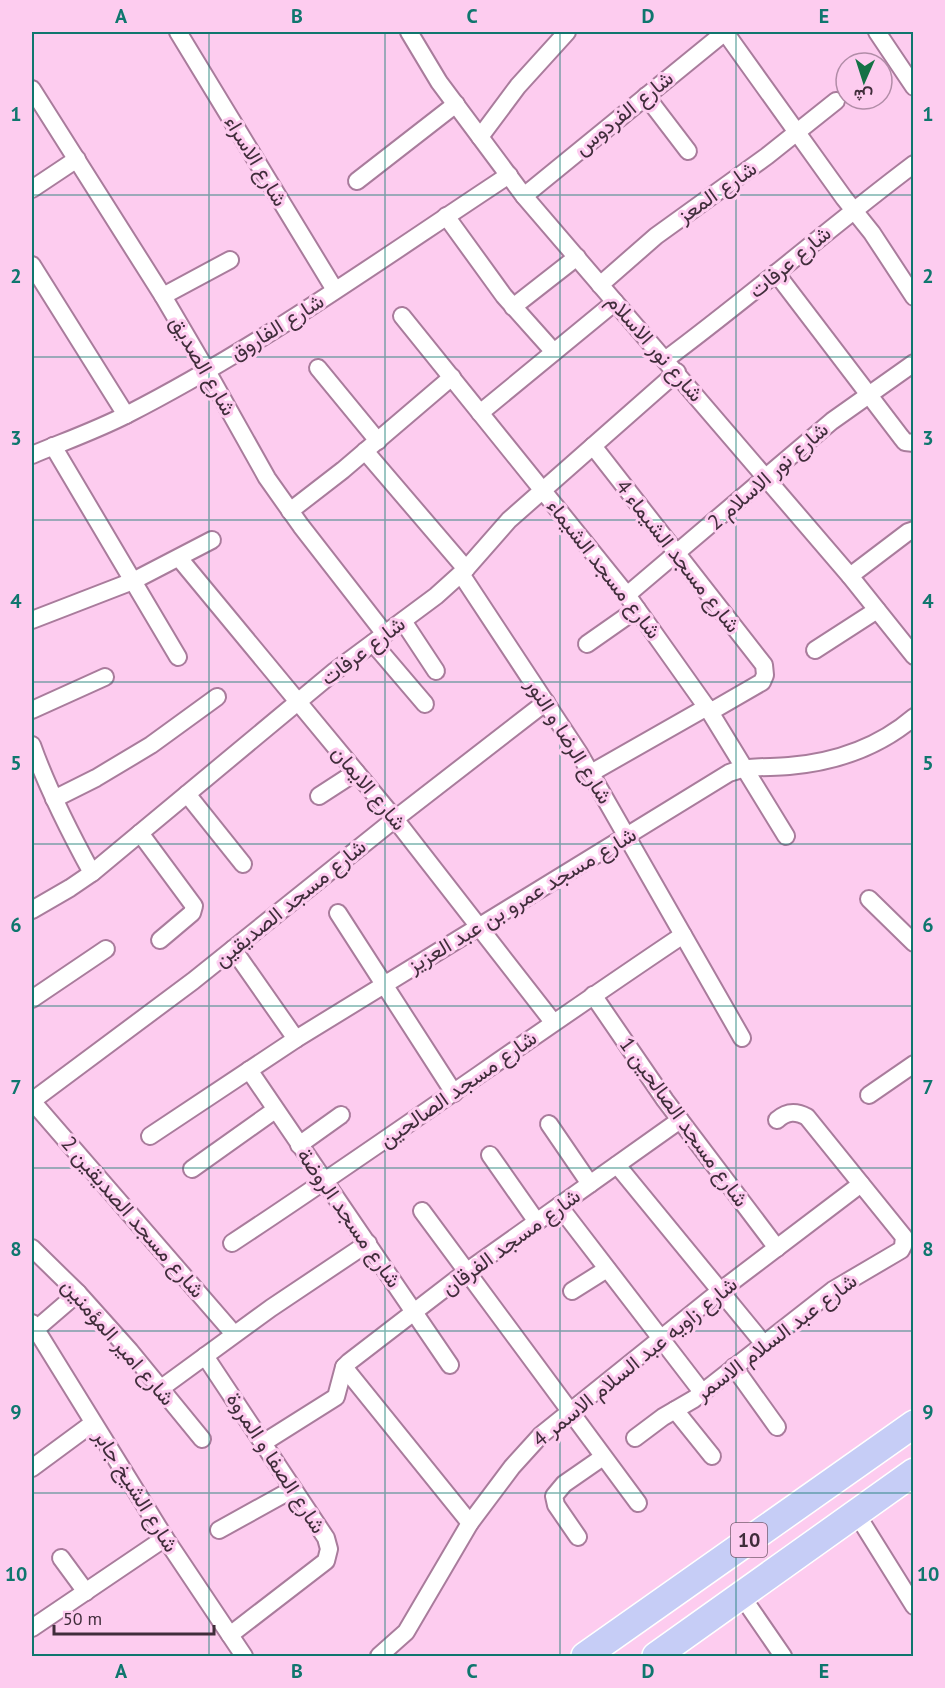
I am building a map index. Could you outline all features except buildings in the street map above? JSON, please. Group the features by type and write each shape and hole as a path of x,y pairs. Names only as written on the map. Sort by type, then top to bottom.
{"main road":[{"name":"10","path":"585,1656 914,1424"},
{"name":"10","path":"656,1656 914,1472"}],"street":[{"name":"شارع الاسراء","path":"178,32 335,290"},
{"name":"شارع نور الاسلام","path":"409,32 456,105 524,195 912,650"},
{"path":"480,137 518,86 567,32"},
{"path":"725,32 795,132 872,233 914,297"},
{"name":"شارع الفردوس","path":"524,195 725,32"},
{"path":"877,32 914,87"},
{"name":"شارع الصديق","path":"32,89 163,296 267,478 425,704"},
{"path":"646,96 688,151"},
{"name":"شارع المعز","path":"600,285 656,236 767,156 834,103"},
{"path":"357,181 456,105"},
{"path":"32,189 77,159"},
{"name":"شارع عرفات","path":"32,910 92,873 334,671 436,596 464,572 509,520 593,446 671,366 734,309 854,210 914,164"},
{"name":"شارع الفاروق","path":"32,455 126,415 207,371 509,175"},
{"path":"447,216 513,307 554,352"},
{"path":"513,307 577,257"},
{"path":"163,296 230,260"},
{"path":"32,264 126,415"},
{"path":"776,273 905,442 914,443"},
{"path":"480,413 615,302"},
{"name":"شارع مسجد الشيماء","path":"402,316 632,602 709,709 786,836"},
{"name":"شارع نور الاسلام 2","path":"587,644 678,554 765,477 868,394 914,363"},
{"path":"318,368 378,441"},
{"path":"290,511 378,441 452,377"},
{"path":"53,446 178,657"},
{"name":"شارع مسجد الشيماء 4","path":"593,446 764,665 765,675 762,682 709,709"},
{"name":"شارع الرضا و النور","path":"365,451 464,572 591,773 742,1038"},
{"path":"850,576 908,532 914,530"},
{"path":"32,620 133,581 212,540"},
{"name":"شارع الايمان","path":"179,558 395,819 553,1022"},
{"path":"815,650 878,610"},
{"path":"403,621 435,670"},
{"path":"32,710 105,677"},
{"path":"54,799 96,778 151,745 217,697"},
{"name":"شارع مسجد الصديقين","path":"32,1101 193,981 395,819 546,702"},
{"path":"591,773 709,709"},
{"name":"شارع مسجد عمرو بن عبد العزيز","path":"150,1136 296,1039 729,773 744,767 812,764 857,752 896,733 914,717"},
{"path":"32,745 54,799 92,873"},
{"path":"319,796 356,772"},
{"path":"187,794 243,864"},
{"path":"140,833 194,906 192,913 159,940"},
{"path":"869,899 914,943"},
{"path":"338,913 454,1093"},
{"name":"شارع مسجد الصالحين","path":"232,1243 325,1182 553,1022 683,935"},
{"path":"32,999 106,949"},
{"path":"233,949 296,1039"},
{"name":"شارع مسجد الصالحين 1","path":"593,995 680,1120 777,1248"},
{"path":"869,1095 914,1064"},
{"name":"شارع مسجد الروضة","path":"249,1070 450,1365"},
{"name":"شارع مسجد الصديقين 2","path":"32,1101 234,1334"},
{"path":"192,1169 275,1110"},
{"name":"شارع عبد السلام الاسمر","path":"636,1438 702,1392 833,1290 909,1247 904,1237 807,1117 797,1112 783,1114 777,1120"},
{"path":"299,1144 341,1115"},
{"name":"شارع مسجد الفرقان","path":"344,1367 466,1272 680,1120"},
{"path":"549,1124 590,1184"},
{"path":"490,1155 537,1222"},
{"path":"617,1165 763,1343"},
{"name":"شارع زاويه عبد السلام الاسمر 4","path":"379,1656 406,1632 470,1523 512,1467 541,1435 720,1291 861,1184"},
{"path":"559,1206 702,1392"},
{"path":"422,1211 638,1503"},
{"path":"160,1389 234,1334 368,1243"},
{"name":"شارع امير المؤمنين","path":"32,1248 78,1293 202,1439"},
{"path":"572,1291 607,1269"},
{"path":"33,1327 78,1293"},
{"name":"شارع الشيخ جابر","path":"33,1327 165,1538 244,1656"},
{"name":"شارع الصفا و المروة","path":"205,1356 326,1538 330,1549 326,1561 230,1635"},
{"path":"263,1443 336,1397 344,1367"},
{"path":"344,1367 470,1523"},
{"path":"734,1367 777,1427"},
{"path":"675,1410 712,1456"},
{"path":"32,1467 93,1423"},
{"path":"578,1537 556,1505 554,1496 564,1484 603,1457"},
{"path":"219,1530 293,1489"},
{"path":"856,1513 914,1606"},
{"path":"32,1628 165,1538"},
{"path":"61,1558 86,1592"},
{"path":"741,1595 783,1656"}]}
